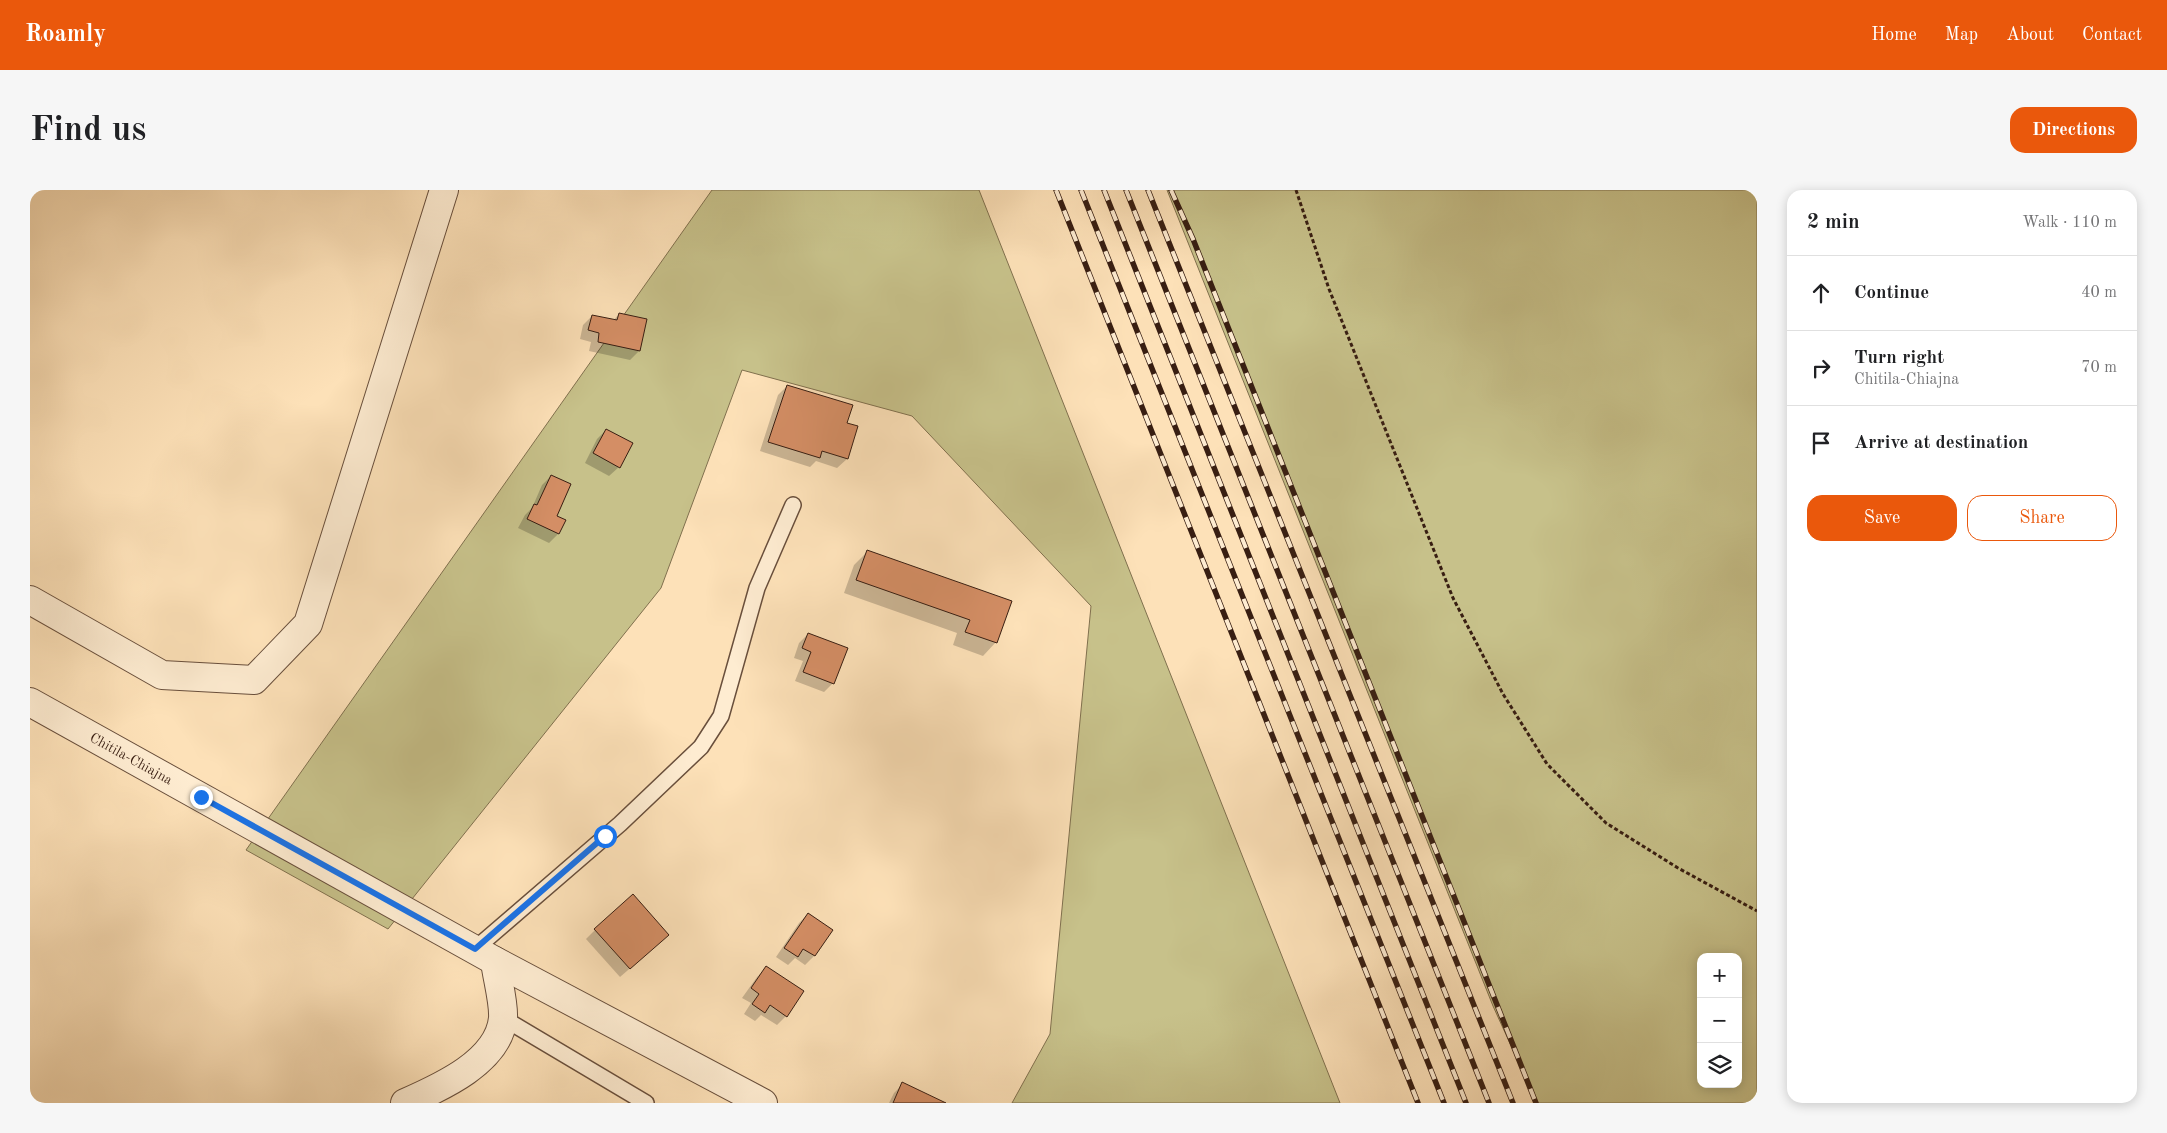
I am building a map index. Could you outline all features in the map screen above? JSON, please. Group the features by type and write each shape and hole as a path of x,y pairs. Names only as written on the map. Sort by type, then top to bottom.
{"street":[{"path":"30,600 162,675 254,680 308,624 444,190"},
{"name":"Chitila-Chiajna","path":"30,702 485,955 763,1103"},
{"path":"405,1103 462,1076 486,1054 499,1033 503,1018 485,955"}],"lane":[{"path":"485,955 701,747 721,716 757,588 793,505"},
{"path":"503,1018 646,1103"}],"path":[{"path":"1296,190 1329,289 1453,598 1503,694 1547,764 1606,823 1678,868 1757,911"}],"shaded area":[{"path":"712,190 979,190 1340,1103 1012,1103 1050,1034 1091,606 912,416 742,370 661,588 388,929 246,850"},
{"path":"1167,190 1757,190 1757,1103 1537,1103 1493,1006"}],"building":[{"path":"619,313 647,319 640,351 598,342 599,333 588,330 592,315 617,320"},
{"path":"787,385 853,405 847,423 858,426 848,459 822,451 820,458 768,442"},
{"path":"606,429 633,443 620,468 593,453"},
{"path":"551,475 571,484 557,516 566,520 559,534 527,519 534,504 537,505"},
{"path":"867,550 1012,601 997,643 965,632 970,620 856,580"},
{"path":"808,633 848,648 834,684 803,672 811,652 802,648"},
{"path":"633,894 669,935 630,969 594,929"},
{"path":"808,913 833,930 815,956 803,949 798,957 784,948"},
{"path":"766,966 804,991 787,1017 770,1005 765,1013 752,1004 759,994 751,988"},
{"path":"902,1082 946,1103 893,1103"}],"railway":[{"path":"1056,190 1418,1103"},
{"path":"1081,190 1444,1103"},
{"path":"1104,190 1466,1103"},
{"path":"1126,190 1489,1103"},
{"path":"1148,190 1513,1103"},
{"path":"1171,190 1193,239 1536,1103"}],"route":[{"path":"201,797 475,949 605,836"}]}
